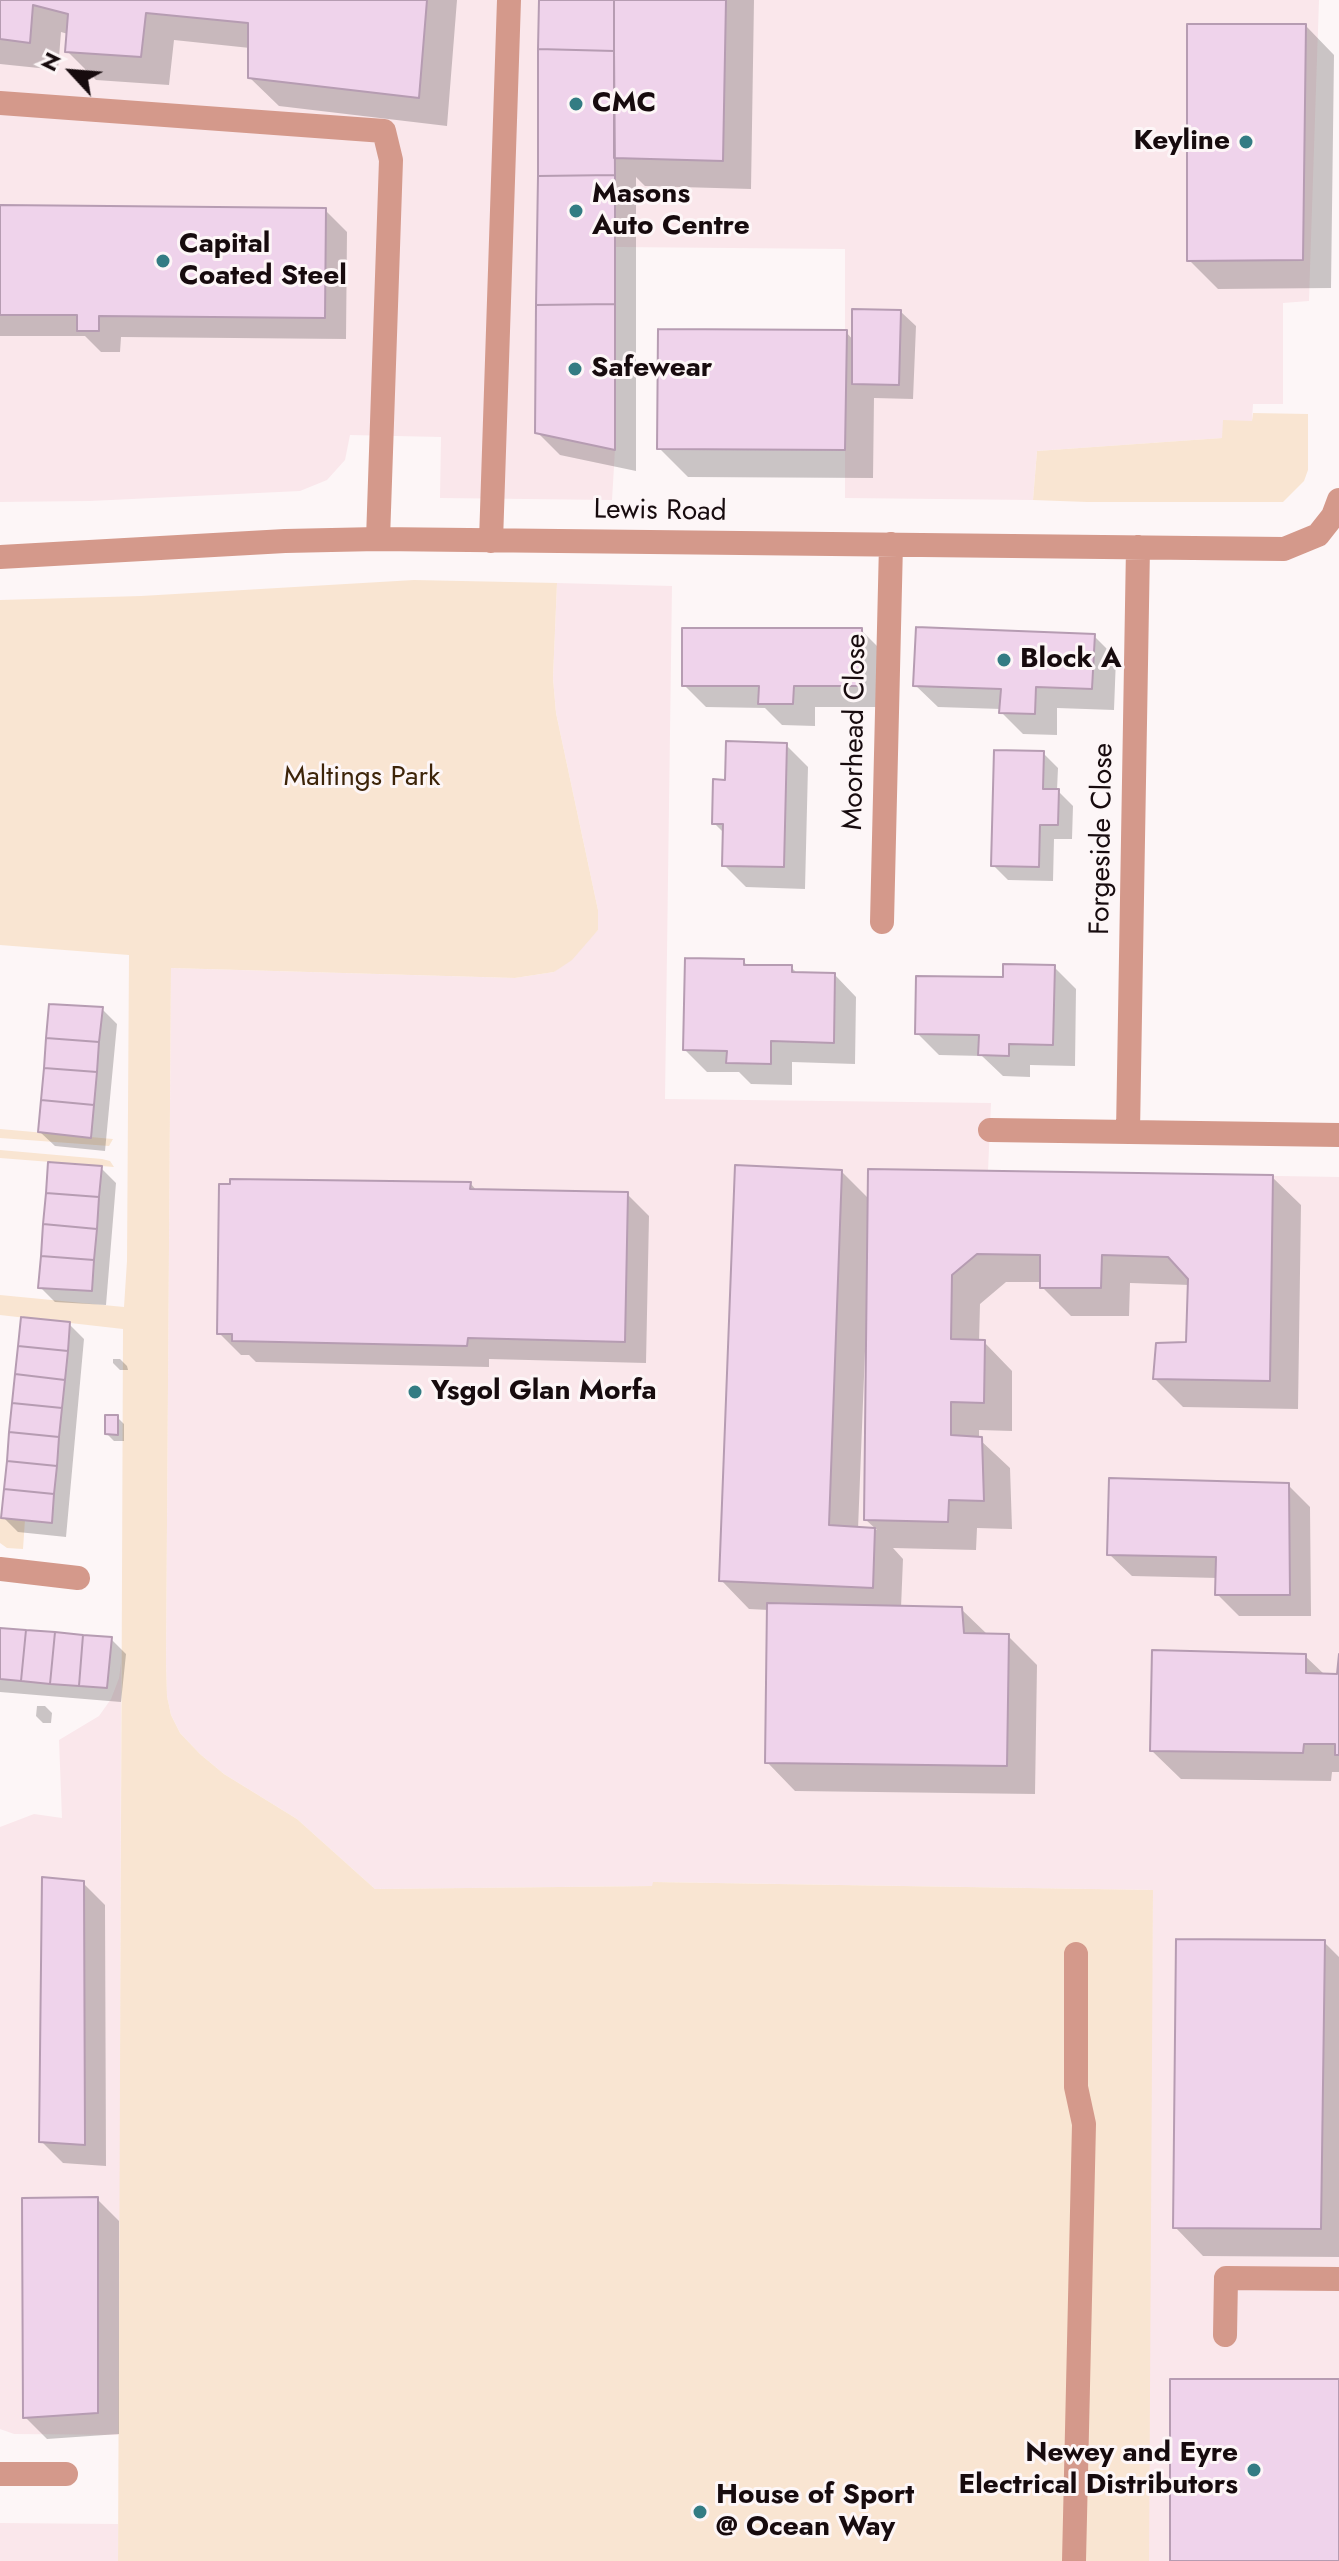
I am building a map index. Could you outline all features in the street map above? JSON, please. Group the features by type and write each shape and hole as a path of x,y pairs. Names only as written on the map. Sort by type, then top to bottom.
{"street":[{"path":"491,541 509,0"},
{"path":"0,103 384,131 391,160 378,539"},
{"name":"Lewis Road","path":"0,557 285,541 378,539 1284,549 1318,535 1333,516 1339,500"},
{"name":"Moorhead Close","path":"882,922 891,544"},
{"name":"Forgeside Close","path":"1128,1132 1138,547"},
{"path":"990,1130 1339,1135"},
{"path":"0,1569 78,1578"},
{"path":"1074,2561 1084,2124 1076,2087 1076,1954"},
{"path":"1225,2335 1226,2278 1339,2279"},
{"path":"0,2474 66,2474"}],"shaded area":[{"path":"0,0 1319,0 1309,301 1283,303 1283,404 1253,404 1252,421 1223,438 1037,451 1033,500 845,498 845,249 616,247 612,500 440,498 441,437 350,435 345,460 327,480 300,491 0,502"},
{"path":"557,583 672,586 665,1099 991,1103 988,1171 1339,1177 1339,2561 1145,2561 1153,1890 654,1882 653,1886 375,1889 297,1819 224,1774 200,1754 180,1733 171,1715 166,1662 171,968 515,978 554,972 598,930 598,910 556,713 553,678"},
{"path":"121,1662 120,2435 14,2434 0,2429 0,1827 34,1814 62,1818 59,1740 99,1716 111,1699"},
{"path":"0,2523 118,2524 118,2561 0,2561"}],"green space":[{"path":"1253,413 1308,414 1308,470 1304,481 1283,502 1033,500 1037,451 1222,438 1223,420 1252,421"},
{"name":"Maltings Park","path":"414,580 557,583 553,678 556,713 598,910 598,930 572,960 554,972 515,978 171,968 166,1662 171,1715 180,1733 200,1754 224,1774 297,1819 375,1889 652,1886 653,1882 1153,1890 1149,2561 118,2561 123,1329 0,1315 0,1295 124,1307 129,955 0,945 0,600 141,596"},
{"path":"0,1129 113,1139 109,1146 0,1138"},
{"path":"0,1150 102,1159 110,1161 114,1167 0,1158"},
{"path":"0,1518 25,1520 23,1549 7,1548 0,1543"}],"building":[{"path":"0,0 427,0 419,98 248,78 248,23 146,13 141,57 65,52 68,14 33,5 30,43 0,39"},
{"path":"539,0 614,0 614,51 538,49"},
{"path":"614,0 726,0 723,161 614,158"},
{"name":"Keyline","path":"1187,24 1306,24 1303,260 1187,261"},
{"name":"CMC","path":"538,49 614,51 615,175 538,176"},
{"name":"Masons Auto Centre","path":"615,175 615,304 536,305 538,176"},
{"name":"Capital Coated Steel","path":"0,205 326,208 325,318 99,316 99,331 77,331 77,315 0,315"},
{"name":"Safewear","path":"615,304 615,450 535,433 536,305"},
{"path":"852,309 901,310 899,385 852,384"},
{"path":"658,329 847,330 845,450 657,449"},
{"name":"Block A","path":"916,627 1095,634 1092,689 1036,687 1035,714 999,713 1001,689 913,686"},
{"path":"682,628 862,628 862,686 794,686 793,704 758,704 759,686 682,686"},
{"path":"726,741 787,743 784,867 722,866 723,824 712,824 713,779 725,780"},
{"path":"994,750 1044,751 1043,789 1059,789 1058,825 1040,825 1039,867 991,866"},
{"path":"685,958 744,959 744,965 792,965 792,972 835,973 834,1043 771,1041 771,1064 726,1063 727,1051 683,1050"},
{"path":"1003,964 1055,965 1053,1045 1009,1044 1009,1056 978,1055 979,1035 915,1034 916,976 1003,977"},
{"path":"49,1004 103,1007 99,1042 46,1038"},
{"path":"46,1038 99,1042 97,1072 44,1068"},
{"path":"44,1068 97,1072 94,1105 41,1100"},
{"path":"41,1100 94,1105 91,1138 38,1132"},
{"path":"48,1162 102,1166 99,1197 46,1193"},
{"path":"735,1165 842,1170 829,1525 875,1528 873,1588 719,1581"},
{"path":"868,1169 1273,1175 1270,1381 1153,1379 1156,1343 1186,1342 1188,1279 1168,1257 1102,1255 1101,1288 1040,1288 1040,1255 977,1254 952,1275 951,1339 985,1340 984,1403 951,1402 951,1435 982,1437 984,1501 949,1500 948,1522 864,1520"},
{"path":"230,1179 471,1182 470,1189 628,1192 625,1342 468,1338 467,1346 232,1341 232,1334 217,1334 219,1184 230,1184"},
{"path":"46,1193 99,1197 97,1229 43,1224"},
{"path":"43,1224 97,1229 94,1260 41,1256"},
{"path":"41,1256 94,1260 92,1291 38,1288"},
{"path":"21,1317 70,1322 68,1351 18,1346"},
{"path":"18,1346 68,1351 65,1380 15,1374"},
{"path":"15,1374 65,1380 62,1408 12,1403"},
{"path":"12,1403 62,1408 59,1437 9,1432"},
{"path":"105,1415 118,1415 118,1435 105,1434"},
{"path":"9,1432 59,1437 57,1466 7,1461"},
{"path":"7,1461 57,1466 54,1494 4,1489"},
{"path":"1109,1478 1289,1483 1290,1595 1215,1595 1216,1557 1107,1555"},
{"path":"4,1489 54,1494 52,1523 1,1518"},
{"path":"767,1603 962,1607 964,1633 1009,1634 1007,1766 765,1763"},
{"path":"0,1628 26,1630 21,1681 0,1679"},
{"path":"26,1630 55,1632 50,1684 21,1681"},
{"path":"55,1632 83,1635 79,1686 50,1684"},
{"path":"83,1635 112,1637 107,1688 79,1686"},
{"path":"1152,1650 1306,1654 1306,1673 1337,1674 1339,1654 1339,1755 1335,1755 1335,1744 1304,1744 1303,1753 1150,1751"},
{"path":"42,1877 84,1881 85,2145 39,2142"},
{"path":"1176,1939 1325,1940 1321,2229 1173,2228"},
{"path":"98,2197 98,2413 23,2418 22,2198"},
{"name":"Newey and Eyre Electrical Distributors","path":"1170,2379 1339,2379 1339,2561 1170,2561"}],"place":[{"name":"CMC","path":"576,104"},
{"name":"Keyline","path":"1246,142"},
{"name":"Masons Auto Centre","path":"576,211"},
{"name":"Capital Coated Steel","path":"163,261"},
{"name":"Safewear","path":"575,369"},
{"name":"Block A","path":"1004,660"},
{"name":"Ysgol Glan Morfa","path":"415,1392"},
{"name":"Newey and Eyre Electrical Distributors","path":"1254,2470"},
{"name":"House of Sport @ Ocean Way","path":"700,2512"}]}
